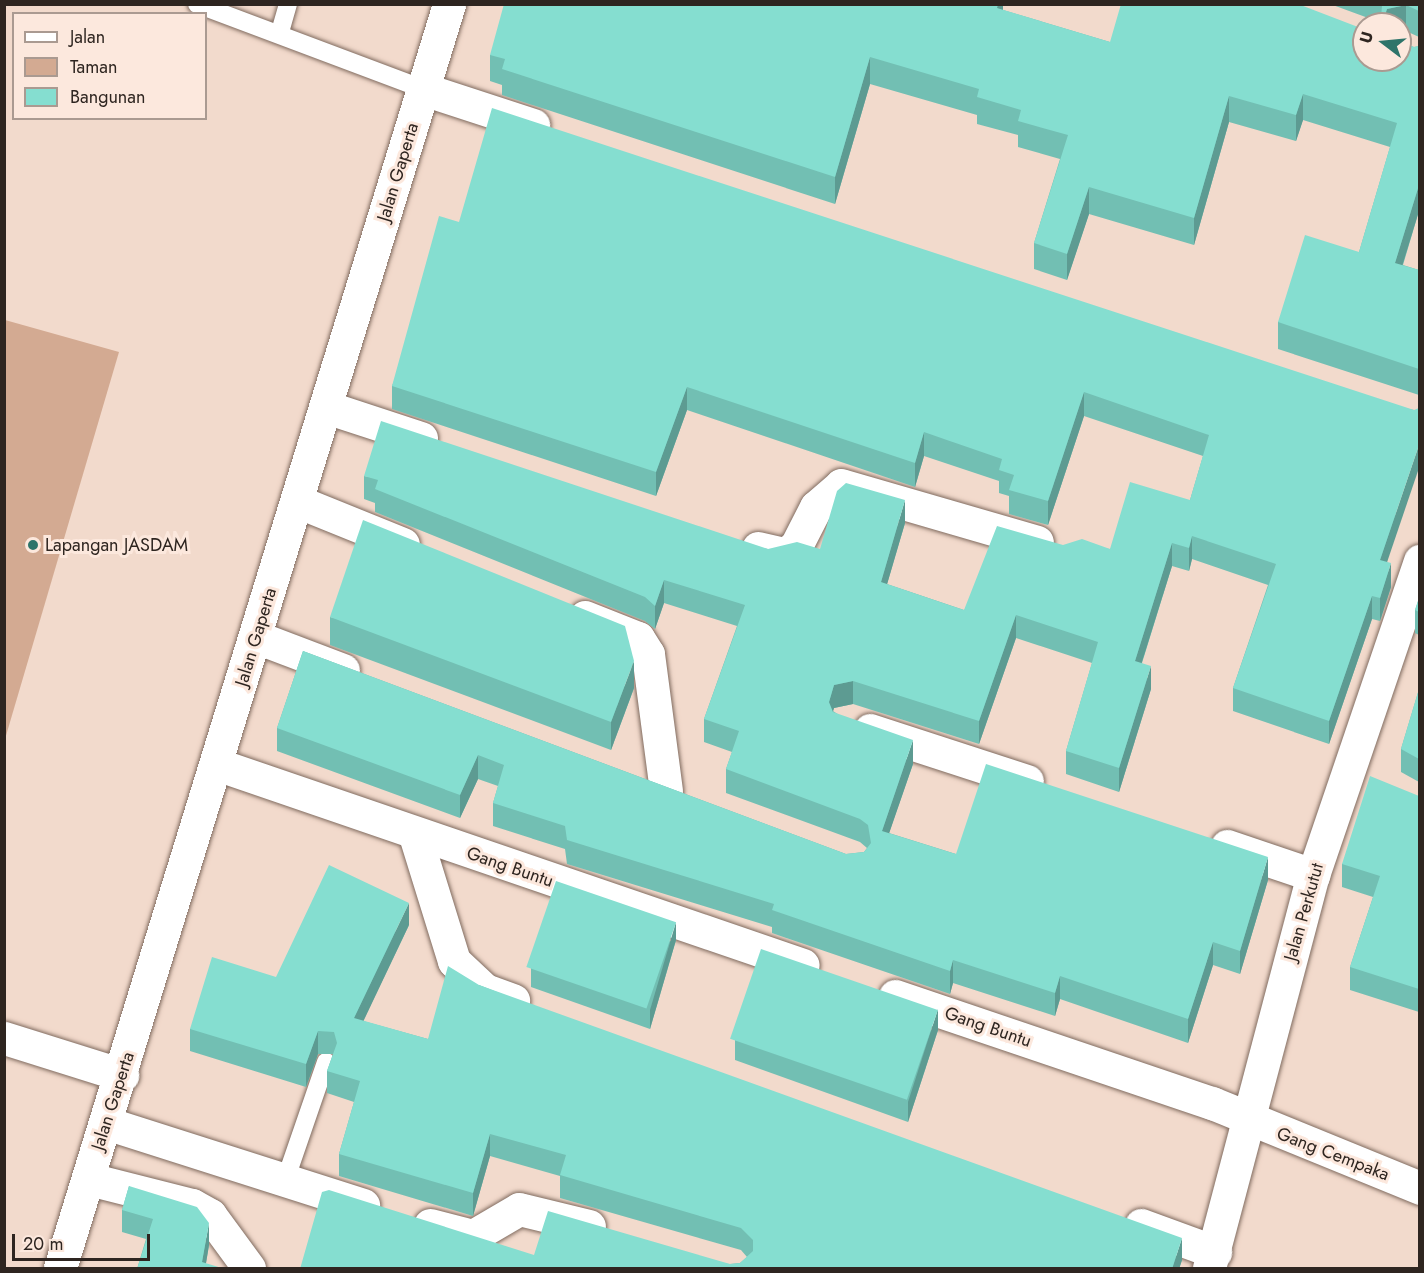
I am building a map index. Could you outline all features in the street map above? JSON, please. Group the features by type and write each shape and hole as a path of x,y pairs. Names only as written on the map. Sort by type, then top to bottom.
{"street":[{"name":"Jalan Gaperta","path":"60,1269 299,502 449,4"},
{"path":"423,89 558,133"},
{"path":"326,407 449,447"},
{"path":"729,539 785,554 796,546 816,507 841,485 1068,550"},
{"path":"299,502 430,555"},
{"name":"Jalan Perkutut","path":"1212,1260 1246,1121 1313,875 1347,768 1419,561"},
{"path":"551,603 638,638 648,654 666,791"},
{"path":"256,637 378,683"},
{"path":"847,722 1059,791"},
{"name":"Gang Buntu","path":"216,764 415,835 830,974"},
{"path":"1347,768 1378,782"},
{"path":"633,779 699,803"},
{"path":"415,835 454,961 485,990 541,1010"},
{"path":"1193,835 1313,875"},
{"name":"Gang Buntu","path":"864,986 1212,1103 1246,1121"},
{"path":"4,1038 122,1075"},
{"name":"Gang Cempaka","path":"1246,1121 1419,1188"},
{"path":"106,1123 285,1181 463,1234 481,1234 519,1209 621,1235"},
{"path":"89,1179 192,1206 210,1215 249,1269"},
{"path":"1114,1216 1212,1260"}],"lane":[{"path":"197,4 280,32 423,89"},
{"path":"280,32 288,4"},
{"path":"285,1181 326,1062"}],"green space":[{"name":"Lapangan JASDAM","path":"4,320 119,352 5,739"}],"building":[{"path":"504,4 998,4 997,8 1110,42 1121,4 1298,4 1352,25 1352,72 1412,72 1412,46 1419,46 1419,185 1395,263 1419,270 1419,369 1278,322 1305,235 1359,252 1397,123 1303,94 1296,115 1229,96 1194,218 1089,187 1067,254 1034,243 1068,135 1018,121 1021,110 977,97 979,89 870,57 835,177 502,69 505,59 490,55"},
{"path":"1381,4 1419,4 1419,11 1406,5 1381,12"},
{"path":"492,108 1414,410 1419,408 1419,445 1380,560 1391,563 1380,598 1372,596 1329,721 1233,688 1276,564 1192,536 1189,548 1172,543 1135,661 1151,666 1119,768 1066,751 1098,642 1016,615 979,721 853,681 834,685 829,702 833,712 913,740 882,831 956,854 986,764 1268,857 1240,951 1213,942 1188,1019 1060,976 1055,993 953,960 950,971 772,910 774,904 567,840 565,826 493,803 504,765 478,755 460,795 277,728 303,651 846,854 864,852 871,843 868,825 860,819 726,769 739,731 704,719 745,605 664,580 655,606 645,597 375,489 378,480 364,476 381,421 768,549 797,542 820,549 837,491 846,483 905,500 881,582 964,610 997,526 1063,545 1082,539 1110,549 1130,482 1190,500 1209,435 1084,392 1048,501 1009,490 1014,475 999,470 1002,459 924,432 915,463 687,387 656,472 392,386 439,216 459,222"},
{"path":"363,520 625,626 634,661 611,722 330,617"},
{"path":"1419,598 1419,612 1415,610"},
{"path":"1419,689 1419,759 1401,749"},
{"path":"1370,776 1419,796 1419,989 1350,967 1380,876 1342,864"},
{"path":"329,865 409,903 354,1018 428,1039 448,966 479,985 1182,1238 1172,1269 300,1269 322,1192 329,1190 534,1255 548,1211 730,1264 740,1263 753,1251 753,1240 741,1228 560,1175 566,1155 490,1134 473,1193 339,1154 360,1081 327,1071 337,1043 334,1032 318,1031 306,1064 190,1029 212,957 276,977"},
{"path":"556,881 676,922 646,1008 526,967"},
{"path":"761,949 938,1010 907,1100 730,1039"},
{"path":"129,1186 197,1207 209,1223 202,1262 225,1269 137,1269 153,1219 122,1210"}],"place":[{"name":"Lapangan JASDAM","path":"33,545"}]}
